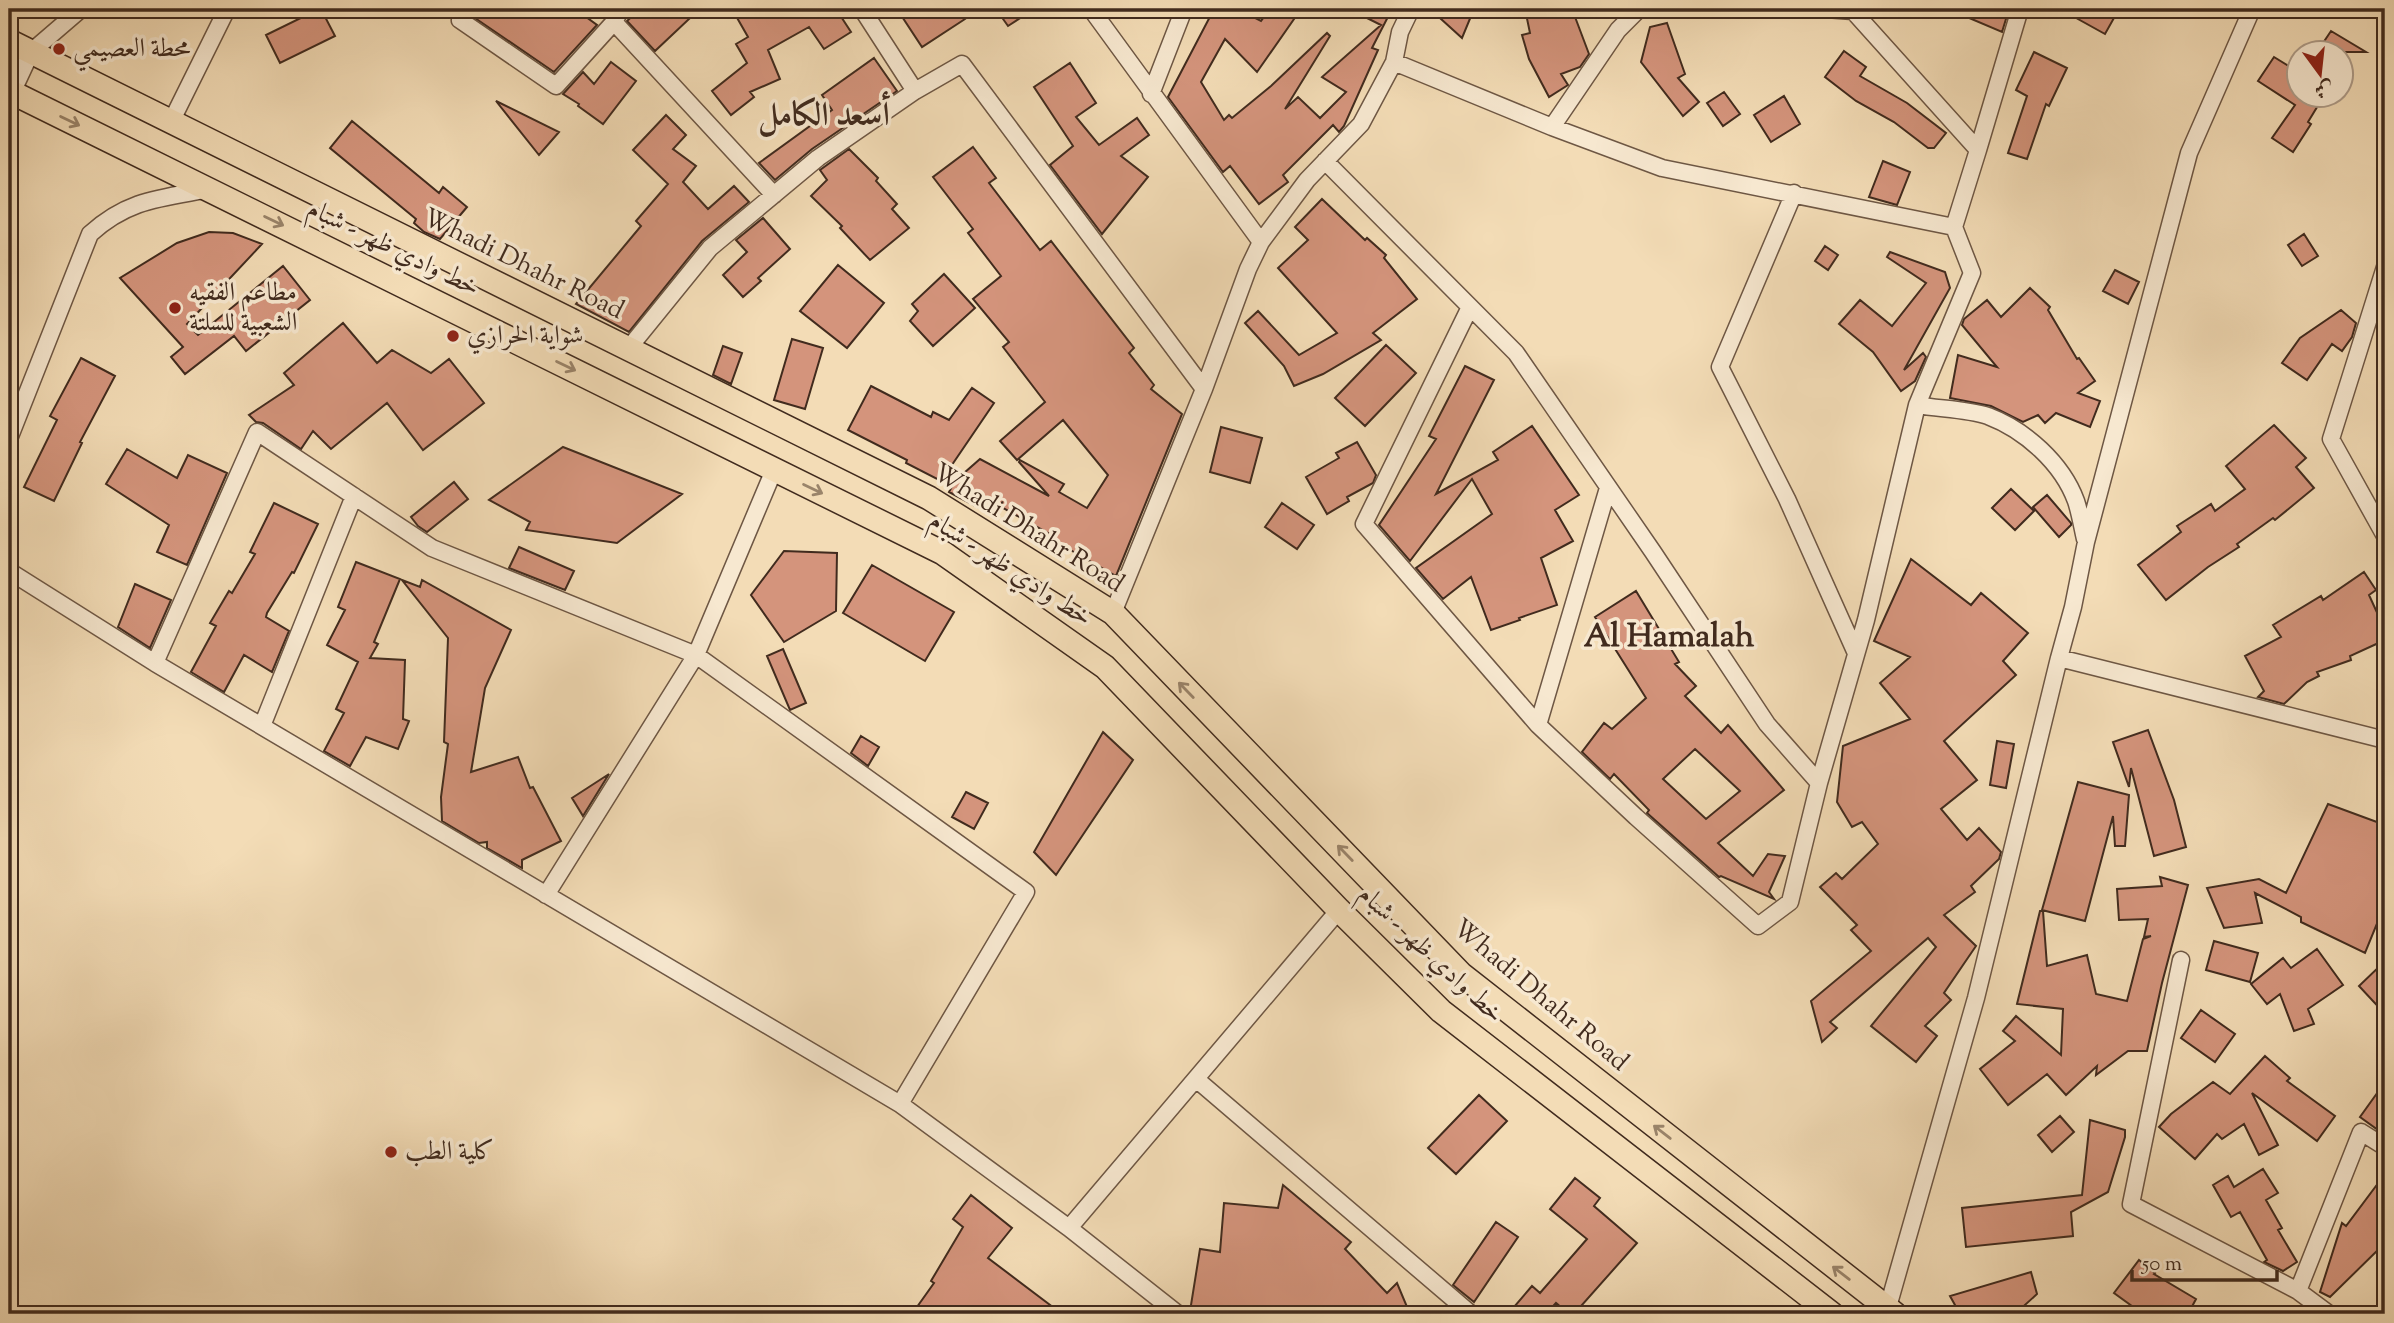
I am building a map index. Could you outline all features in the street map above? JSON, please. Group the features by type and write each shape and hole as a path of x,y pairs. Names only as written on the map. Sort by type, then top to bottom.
{"main road":[{"name":"Whadi Dhahr Road","path":"9,41 929,498 1112,613 1461,974 1889,1313"},
{"name":"خط وادي ظهر - شبام","path":"10,92 943,553 1105,667 1339,910 1441,1011 1832,1314"}],"street":[{"path":"10,92 31,52 81,9"},
{"path":"171,122 227,9"},
{"path":"463,9 460,20 556,86 617,15 774,195"},
{"path":"862,9 915,91"},
{"path":"1091,9 1261,242"},
{"path":"1152,94 1184,9"},
{"path":"1112,613 1261,242 1307,180 1361,124 1394,62 1400,32 1410,9"},
{"path":"1552,127 1618,30 1639,9"},
{"path":"1826,9 1854,10 1978,150"},
{"path":"1470,307 1364,524 1538,725 1758,926 1790,902 1819,783 1866,620 1917,405 1972,273 1954,227 2020,9"},
{"path":"1889,1313 1976,998 2073,607 2086,542 2189,153 2252,9"},
{"path":"1394,62 1552,127 1662,168 1954,227"},
{"path":"628,349 710,248 818,158 915,91 962,64 1204,389"},
{"path":"1325,161 1516,353 1767,724 1819,783"},
{"path":"9,439 90,234 124,208 164,196 210,190"},
{"path":"1794,193 1720,367 1787,499 1855,651"},
{"path":"2385,267 2331,439 2385,536"},
{"path":"1917,405 1986,416 2022,434 2046,455 2076,500 2086,542"},
{"path":"155,663 257,432 432,548 696,655 1026,892 900,1104"},
{"path":"546,895 696,655 774,470"},
{"path":"1538,725 1608,488"},
{"path":"262,726 354,496"},
{"path":"9,571 155,663 900,1104 1069,1228 1178,1314"},
{"path":"2059,657 2385,740"},
{"path":"1069,1228 1339,910"},
{"path":"2182,960 2131,1204 2298,1291 2329,1314"},
{"path":"1196,1079 1471,1314"},
{"path":"2298,1291 2361,1132 2385,1147"}],"building":[{"path":"319,9 335,36 280,63 266,35"},
{"path":"473,9 575,9 597,25 554,72 472,16"},
{"path":"640,9 679,9 689,19 655,51 627,21"},
{"path":"732,9 836,9 851,32 824,49 809,27 768,50 780,79 750,92 754,97 731,115 712,91 747,63 736,44 748,37"},
{"path":"897,9 959,9 965,19 922,47"},
{"path":"996,9 1034,9 1008,26"},
{"path":"1214,9 1238,9 1261,21 1270,9 1301,9 1257,72 1225,39 1201,82 1224,120 1229,115 1232,118 1271,86 1327,33 1330,36 1285,109 1298,97 1320,118 1346,92 1322,77 1381,25 1349,9 1392,9 1372,48 1378,50 1344,126 1339,132 1333,125 1283,175 1288,182 1259,204 1230,166 1223,172 1168,97"},
{"path":"1430,9 1474,9 1462,38"},
{"path":"1525,9 1572,9 1589,54 1580,67 1561,74 1568,85 1549,97 1529,59 1522,35 1530,33"},
{"path":"1948,9 2009,9 2002,32"},
{"path":"2060,9 2119,9 2105,34"},
{"path":"1667,23 1685,74 1678,78 1699,102 1683,116 1641,62 1650,27"},
{"path":"2331,31 2343,38 2326,38"},
{"path":"1844,51 1866,67 1860,76 1907,103 1946,133 1934,148 1928,148 1894,122 1856,101 1825,77"},
{"path":"2034,52 2067,68 2049,106 2046,104 2027,159 2008,153 2027,96 2016,90"},
{"path":"2274,57 2286,64 2286,99 2258,81"},
{"path":"874,58 897,91 812,149 775,180 759,163 832,110 822,95"},
{"path":"611,62 636,81 603,124 563,94 583,72 594,84"},
{"path":"1070,63 1096,103 1076,117 1099,145 1137,118 1149,135 1121,156 1148,177 1102,234 1050,165 1073,146 1034,87"},
{"path":"1724,92 1740,114 1723,126 1707,103"},
{"path":"1784,96 1800,124 1771,142 1754,115"},
{"path":"496,101 559,132 539,155"},
{"path":"2293,108 2316,108 2308,122 2311,124 2293,152 2272,138"},
{"path":"666,115 686,135 673,149 696,166 683,182 708,209 734,186 749,202 702,241 629,332 576,304 641,226 636,221 668,184 633,150"},
{"path":"352,121 439,193 443,187 467,207 440,239 424,232 414,223 416,219 330,148"},
{"path":"973,147 996,178 989,183 1040,250 1051,241 1134,348 1129,353 1154,385 1151,389 1182,414 1116,576 987,499 981,509 949,492 955,481 980,459 1049,496 1020,460 1064,484 1059,492 1087,508 1108,475 1063,420 1017,460 1000,441 1045,402 1003,347 1009,342 973,299 1001,276 968,233 973,229 933,177"},
{"path":"849,149 878,178 876,181 897,204 892,209 909,228 870,260 840,228 842,226 811,196 827,180 820,170"},
{"path":"1883,161 1910,172 1897,205 1869,197"},
{"path":"1322,199 1365,240 1367,238 1386,255 1384,258 1417,299 1373,333 1381,340 1323,374 1294,386 1284,366 1245,323 1258,311 1299,355 1337,333 1278,268 1308,240 1295,227"},
{"path":"763,218 790,249 758,278 761,281 743,297 723,275 747,252 736,240"},
{"path":"209,232 233,233 262,244 187,324 198,335 283,266 310,300 246,351 234,336 185,374 171,357 183,347 120,278 177,243"},
{"path":"2304,234 2318,256 2302,266 2288,245"},
{"path":"1825,246 1838,255 1828,270 1815,261"},
{"path":"1890,252 1945,272 1950,288 1904,370 1923,353 1926,357 1915,381 1901,391 1873,352 1839,324 1860,300 1892,326 1926,283 1887,257"},
{"path":"838,265 884,303 847,348 800,311"},
{"path":"2115,270 2139,282 2128,304 2103,291"},
{"path":"944,274 975,308 933,346 910,321 918,311 912,304"},
{"path":"2030,288 2050,307 2048,310 2077,359 2079,358 2095,381 2078,393 2100,401 2090,427 2056,413 2045,423 2038,415 2023,422 1991,406 1950,398 1958,355 1997,367 1962,325 1964,319 1987,300 2001,317"},
{"path":"2341,310 2356,323 2352,337 2342,351 2332,344 2307,380 2282,363 2300,338"},
{"path":"343,323 377,363 392,350 431,373 449,359 484,403 423,450 387,403 331,449 313,431 301,449 263,423 256,422 249,415 294,385 284,373"},
{"path":"792,339 823,348 805,409 774,400"},
{"path":"1386,345 1416,373 1365,426 1335,398"},
{"path":"723,346 742,353 731,384 713,375"},
{"path":"81,358 115,376 80,442 82,443 54,501 24,487 57,420 50,416"},
{"path":"1465,366 1494,380 1436,494 1498,460 1493,452 1532,426 1579,495 1555,510 1573,541 1541,558 1557,605 1491,630 1471,577 1443,599 1416,568 1492,514 1472,479 1410,561 1379,525 1436,439 1429,436"},
{"path":"871,386 931,417 933,412 949,420 972,388 994,403 941,481 848,430"},
{"path":"2274,425 2306,458 2296,467 2314,488 2166,600 2138,565 2181,532 2177,526 2211,504 2215,511 2245,489 2226,466"},
{"path":"1221,427 1262,438 1250,483 1210,472"},
{"path":"1357,442 1376,475 1373,483 1347,497 1349,501 1327,514 1306,477 1339,458 1336,453"},
{"path":"563,447 682,494 617,543 526,530 530,522 489,500"},
{"path":"127,449 177,478 188,455 227,473 187,565 157,552 169,525 106,484"},
{"path":"454,482 468,499 427,532 418,526 411,517"},
{"path":"2011,489 2034,511 2015,530 1992,508"},
{"path":"2047,495 2071,523 2059,537 2033,507"},
{"path":"274,503 318,524 294,573 292,572 267,613 266,617 289,631 272,672 244,655 224,692 191,672 216,626 210,623 255,554 250,552"},
{"path":"1282,503 1314,525 1297,549 1265,527"},
{"path":"519,547 574,571 565,590 509,568"},
{"path":"784,551 837,553 836,611 784,642 751,595"},
{"path":"1911,559 1971,605 1981,593 2028,633 2003,661 2016,675 1944,741 1977,780 1941,809 1967,840 1979,828 2001,852 1999,859 1971,886 1975,892 1944,915 1976,946 1944,993 1951,1000 1925,1026 1937,1036 1916,1062 1871,1026 1936,947 1928,938 1830,1022 1837,1028 1822,1042 1811,1001 1871,951 1851,930 1857,925 1820,887 1836,873 1842,879 1878,844 1862,822 1852,827 1837,802 1843,746 1910,719 1880,683 1910,657 1874,641"},
{"path":"356,562 400,579 374,642 378,644 370,658 405,660 403,719 409,721 398,749 366,737 350,766 324,751 344,713 336,709 358,662 327,645 345,610 338,607"},
{"path":"872,565 954,612 925,661 843,613"},
{"path":"2364,572 2376,590 2369,595 2385,630 2385,640 2350,656 2351,660 2317,672 2319,676 2307,682 2284,704 2258,697 2264,691 2245,656 2281,637 2273,625 2321,596 2323,600"},
{"path":"402,580 420,587 422,580 511,630 485,688 471,772 518,757 530,788 533,787 561,841 522,860 522,868 487,848 487,842 479,843 442,821 441,797 448,744 444,742 448,638"},
{"path":"135,584 171,600 150,648 118,627"},
{"path":"1636,591 1679,662 1675,664 1696,686 1685,696 1721,733 1728,725 1784,790 1718,843 1753,876 1768,854 1785,856 1769,892 1774,899 1719,877 1647,813 1649,810 1614,774 1610,779 1582,752 1604,723 1612,729 1646,698 1595,617","holes":["1695,749 1740,791 1706,819 1663,779"]},
{"path":"783,649 806,703 790,710 767,656"},
{"path":"2148,730 2174,800 2186,847 2154,856 2131,768 2129,787 2113,742"},
{"path":"1103,732 1133,760 1056,875 1034,852"},
{"path":"861,736 879,747 868,766 851,753"},
{"path":"1997,741 2014,744 2006,788 1990,785"},
{"path":"609,774 583,816 572,798"},
{"path":"2078,782 2129,795 2125,846 2115,846 2113,816 2085,921 2042,910"},
{"path":"966,792 988,803 974,829 952,817"},
{"path":"2328,804 2385,825 2385,904 2365,953 2301,922 2301,917 2255,893 2262,923 2224,928 2207,888 2259,879 2286,893"},
{"path":"2160,877 2188,885 2147,1051 2128,1051 2096,1075 2097,1066 2066,1095 2047,1074 2008,1105 1980,1069 2015,1041 2003,1031 2016,1016 2061,1055 2063,1009 2017,1004 2040,911 2043,911 2047,966 2087,955 2096,994 2127,1001 2143,939 2151,936 2144,937 2148,919 2119,920 2117,889 2162,886"},
{"path":"2214,941 2258,953 2250,982 2206,970"},
{"path":"2317,949 2343,985 2308,1009 2314,1024 2294,1031 2280,994 2267,1004 2251,984 2283,958 2291,968"},
{"path":"2385,961 2385,1014 2359,986"},
{"path":"2201,1010 2235,1034 2215,1062 2181,1038"},
{"path":"2265,1056 2290,1078 2287,1081 2335,1116 2317,1141 2252,1093 2278,1145 2259,1155 2244,1124 2222,1139 2217,1134 2195,1159 2159,1127 2171,1114 2213,1082 2230,1094"},
{"path":"2385,1082 2385,1135 2360,1117"},
{"path":"1479,1095 1507,1121 1456,1174 1428,1148"},
{"path":"2060,1116 2074,1132 2052,1152 2038,1135"},
{"path":"2090,1120 2125,1130 2125,1137 2108,1192 2071,1212 2073,1236 1966,1247 1962,1208 2082,1195"},
{"path":"2263,1169 2278,1193 2266,1200 2282,1228 2278,1230 2297,1262 2283,1271 2264,1262 2267,1260 2240,1212 2231,1217 2213,1185 2228,1176 2234,1187"},
{"path":"2385,1174 2385,1243 2330,1297 2320,1292 2342,1223 2346,1226"},
{"path":"1575,1178 1600,1198 1594,1206 1637,1243 1574,1314 1569,1314 1556,1303 1546,1314 1508,1314 1532,1286 1540,1293 1587,1239 1550,1209"},
{"path":"1283,1185 1351,1242 1345,1249 1387,1293 1397,1283 1410,1314 1205,1314 1191,1305 1200,1249 1220,1252 1224,1203 1278,1208"},
{"path":"971,1195 1012,1228 988,1258 1062,1314 912,1314 934,1283 931,1281 963,1227 953,1219"},
{"path":"1496,1222 1518,1237 1474,1302 1453,1285"},
{"path":"2139,1260 2154,1274 2196,1299 2188,1314 2143,1314 2114,1293"},
{"path":"2031,1272 2037,1294 2015,1314 1960,1314 1950,1296"}],"place":[{"name":"محطة العصيمي","path":"59,49"},
{"name":"مطاعم الفقيه الشعبية للسلتة","path":"175,308"},
{"name":"شواية الحرازي","path":"453,336"},
{"name":"كلية الطب","path":"391,1152"}],"district":[{"name":"أسعد الكامل","path":"824,117"},
{"name":"Al Hamalah","path":"1669,638"}]}
